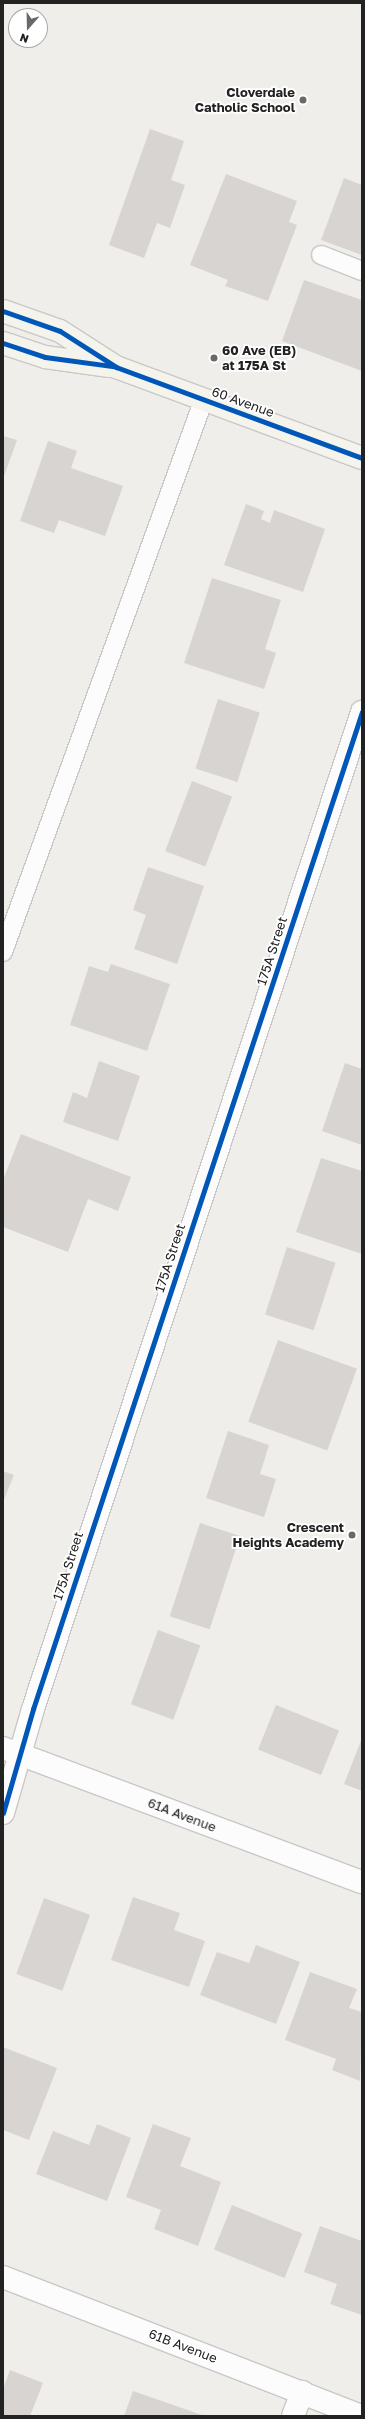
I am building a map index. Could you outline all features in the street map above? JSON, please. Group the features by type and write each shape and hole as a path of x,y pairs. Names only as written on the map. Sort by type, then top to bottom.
{"street":[{"name":"60 Avenue","path":"3,311 60,331 116,367"},
{"name":"60 Avenue","path":"3,343 45,357 116,367 362,458"},
{"name":"175A Street","path":"3,1813 11,1751 362,712"},
{"name":"61A Avenue","path":"11,1751 362,1882"},
{"name":"61B Avenue","path":"3,2277 362,2416"},
{"path":"293,2416 302,2392"}],"lane":[{"path":"321,255 362,271"},
{"path":"3,952 204,399"}],"building":[{"path":"150,129 184,141 171,180 185,185 170,228 157,223 144,258 109,245"},
{"path":"226,174 297,201 289,222 297,225 268,301 225,286 228,280 190,265"},
{"path":"344,178 362,185 362,255 321,240"},
{"path":"304,280 362,300 362,371 282,341"},
{"path":"3,436 17,440 3,479"},
{"path":"48,441 77,451 71,468 123,486 105,536 59,520 54,533 20,521"},
{"path":"246,504 264,511 261,519 270,523 274,510 325,529 303,592 224,565"},
{"path":"212,578 281,600 265,649 276,653 264,689 184,663"},
{"path":"218,699 260,713 237,782 195,768"},
{"path":"192,781 232,796 205,866 165,851"},
{"path":"148,867 204,886 177,964 134,949 146,915 133,910"},
{"path":"111,964 170,984 147,1051 70,1025 89,966 108,972"},
{"path":"99,1061 140,1076 118,1141 63,1122 73,1092 87,1098"},
{"path":"345,1063 362,1069 362,1145 322,1131"},
{"path":"21,1134 131,1177 118,1211 88,1199 68,1252 3,1227 3,1180"},
{"path":"321,1158 362,1171 362,1254 296,1232"},
{"path":"287,1247 336,1263 314,1330 265,1315"},
{"path":"278,1340 357,1369 327,1450 248,1422"},
{"path":"228,1431 269,1445 260,1474 276,1479 264,1517 206,1498"},
{"path":"3,1471 14,1475 3,1502"},
{"path":"200,1523 240,1536 210,1629 170,1616"},
{"path":"158,1630 200,1645 173,1720 131,1704"},
{"path":"276,1705 339,1730 321,1775 258,1750"},
{"path":"362,1738 362,1791 344,1784"},
{"path":"133,1897 180,1913 174,1930 205,1941 189,1987 111,1960"},
{"path":"44,1898 90,1915 62,1991 16,1974"},
{"path":"256,1945 300,1962 276,2024 200,1995 217,1952 249,1963"},
{"path":"310,1972 357,1989 349,2008 362,2012 360,2081 332,2070 336,2059 285,2040"},
{"path":"3,2047 57,2068 29,2140 3,2130"},
{"path":"97,2124 131,2138 107,2201 36,2174 53,2131 89,2145"},
{"path":"153,2124 191,2138 180,2166 221,2182 198,2246 154,2229 161,2210 126,2197"},
{"path":"232,2205 302,2233 284,2278 214,2250"},
{"path":"320,2226 362,2241 362,2315 330,2304 337,2284 304,2272"},
{"path":"10,2370 43,2383 30,2416 3,2415 3,2389"},
{"path":"133,2391 202,2415 202,2416 124,2416"}],"cycle path":[{"path":"3,311 60,331 116,367 362,458"},
{"path":"3,343 45,357 112,366"},
{"path":"3,1813 33,1709 362,712"}],"place":[{"name":"Cloverdale Catholic School","path":"303,100"},
{"name":"60 Ave (EB) at 175A St","path":"214,358"},
{"name":"Crescent Heights Academy","path":"352,1535"}]}
